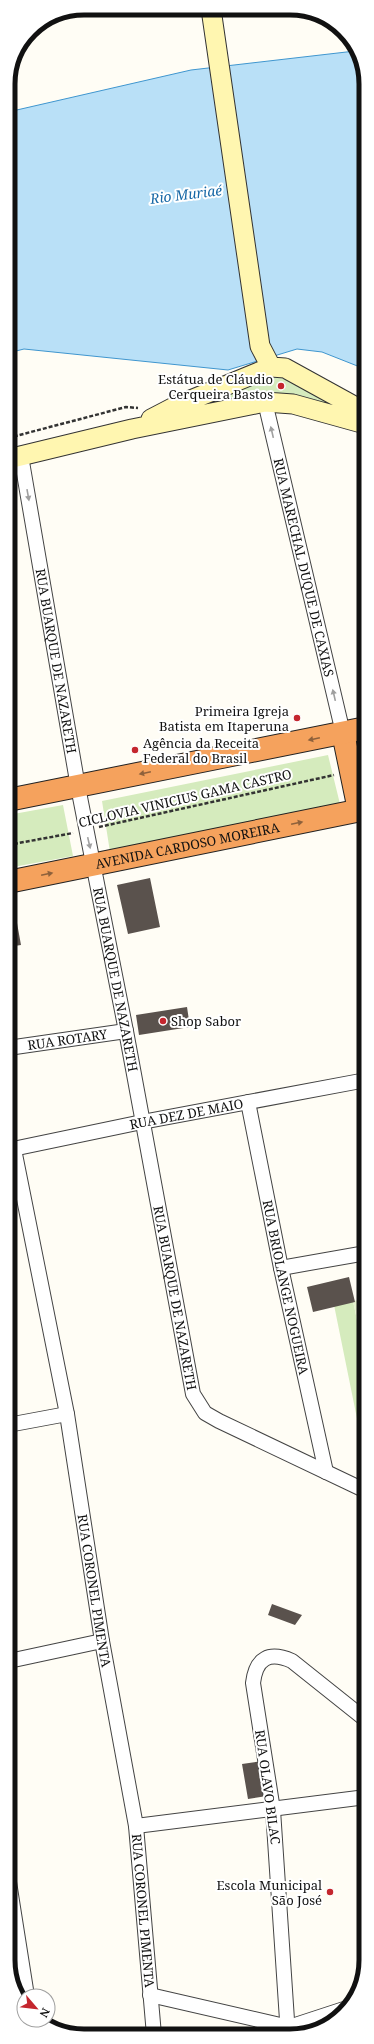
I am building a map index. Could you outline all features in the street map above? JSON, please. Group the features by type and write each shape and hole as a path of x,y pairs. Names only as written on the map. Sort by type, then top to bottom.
{"highway":[{"path":"15,799 359,730"},
{"path":"343,733 351,771 359,799"},
{"name":"AVENIDA CARDOSO MOREIRA","path":"15,881 359,810"}],"street":[{"path":"212,15 260,346 271,367"},
{"path":"132,429 176,406 271,367 285,368 359,408"},
{"path":"15,458 132,429 265,402 293,404 359,422"},
{"name":"RUA MARECHAL DUQUE DE CAXIAS","path":"265,402 343,733"},
{"name":"RUA BUARQUE DE NAZARETH","path":"15,458 126,1031 193,1394 205,1413 219,1421 359,1488"},
{"name":"RUA ROTARY","path":"15,1047 126,1031"},
{"name":"RUA DEZ DE MAIO","path":"15,1148 142,1122 359,1081"},
{"name":"RUA BRIOLANGE NOGUEIRA","path":"248,1102 281,1268 326,1472"},
{"name":"RUA CORONEL PIMENTA","path":"15,1168 67,1414 102,1641 136,1826 153,2029"},
{"path":"281,1268 359,1254"},
{"path":"15,1423 67,1414"},
{"path":"351,1484 359,1482"},
{"path":"15,1660 102,1641"},
{"name":"RUA OLAVO BILAC","path":"288,2029 273,1810 253,1683 254,1675 263,1659 271,1655 281,1657 292,1662 359,1715"},
{"path":"136,1826 273,1810 359,1798"},
{"path":"15,1923 25,1988"},
{"path":"150,1995 280,2029"},
{"path":"294,2029 334,2013"}],"path":[{"name":"CICLOVIA VINICIUS GAMA CASTRO","path":"15,844 86,830 351,771"}],"green space":[{"path":"272,377 282,378 355,414 299,396 271,392 188,410"},
{"path":"359,746 359,763 355,747"},
{"path":"328,755 340,804 110,852 102,801"},
{"path":"63,805 73,856 15,867 15,814"},
{"path":"359,1300 359,1330 353,1301"},
{"path":"353,1301 359,1330 359,1428 334,1305"}],"water":[{"name":"Rio Muriaé","path":"351,51 357,66 359,84 359,367 322,352 297,349 228,370 24,349 15,351 15,110 191,70"}],"building":[{"path":"150,878 160,927 128,934 117,885"},
{"path":"15,923 17,923 21,945 15,946"},
{"name":"Shop Sabor","path":"187,1007 190,1027 139,1035 136,1015"},
{"path":"349,1277 355,1302 313,1312 307,1287"},
{"path":"272,1604 302,1615 295,1625 268,1615"},
{"path":"262,1761 267,1796 248,1799 242,1764"}],"place":[{"name":"Estátua de Cláudio Cerqueira Bastos","path":"281,386"},
{"name":"Primeira Igreja Batista em Itaperuna","path":"297,718"},
{"name":"Agência da Receita Federal do Brasil","path":"135,750"},
{"name":"Shop Sabor","path":"163,1021"},
{"name":"Escola Municipal São José","path":"330,1892"}]}
